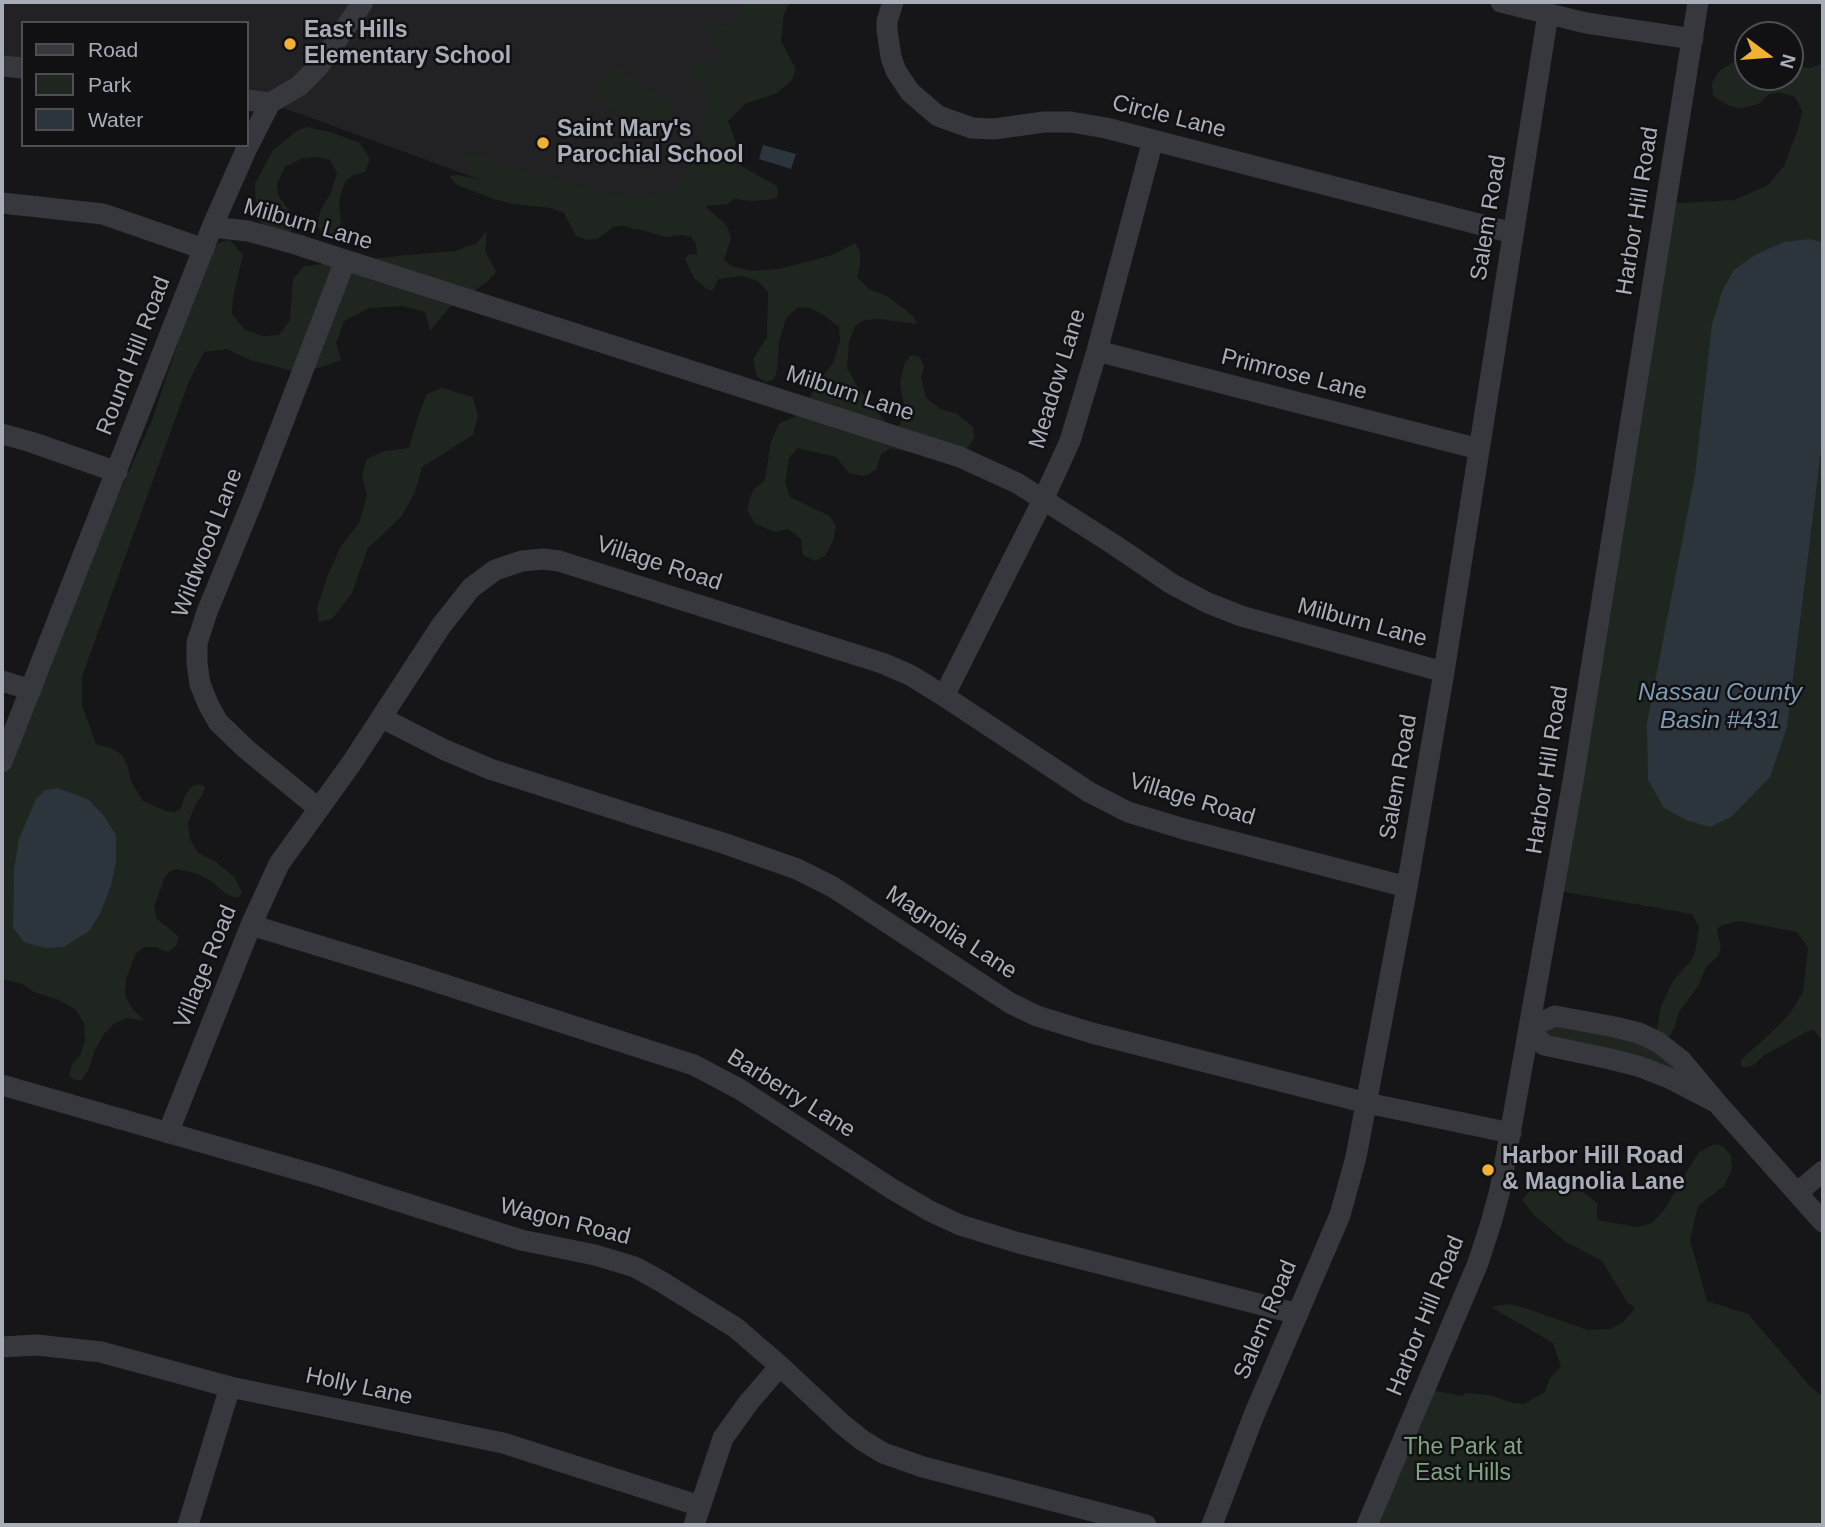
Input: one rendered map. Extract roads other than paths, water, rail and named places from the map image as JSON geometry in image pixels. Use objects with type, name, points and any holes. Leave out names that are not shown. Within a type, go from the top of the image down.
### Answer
[{"type":"street","points":[[248,100],[270,103],[299,86],[319,66],[363,2]]},
{"type":"street","name":"Circle Lane","points":[[892,2],[887,21],[891,57],[910,92],[938,116],[972,128],[994,129],[1044,122],[1071,122],[1107,128],[1513,233]]},
{"type":"street","points":[[1501,2],[1606,26],[1692,39]]},
{"type":"street","name":"Harbor Hill Road","points":[[1367,1525],[1480,1256],[1500,1190],[1575,767],[1698,2]]},
{"type":"street","name":"Salem Road","points":[[1212,1525],[1254,1415],[1345,1201],[1356,1157],[1444,672],[1548,14]]},
{"type":"street","points":[[2,66],[21,68]]},
{"type":"street","name":"Round Hill Road","points":[[248,146],[270,103]]},
{"type":"street","name":"Meadow Lane","points":[[944,696],[1070,441],[1097,351],[1153,140]]},
{"type":"street","name":"Round Hill Road","points":[[2,762],[212,227],[248,147]]},
{"type":"street","points":[[2,203],[103,214],[204,249]]},
{"type":"street","name":"Milburn Lane","points":[[212,227],[248,231],[295,244],[960,457],[1017,483],[1172,584],[1208,603],[1241,616],[1444,672]]},
{"type":"street","name":"Wildwood Lane","points":[[318,808],[246,750],[218,722],[200,684],[197,643],[345,261]]},
{"type":"street","name":"Primrose Lane","points":[[1097,351],[1479,449]]},
{"type":"street","points":[[2,434],[117,472]]},
{"type":"street","name":"Village Road","points":[[169,1133],[251,925],[279,864],[351,764],[441,626],[471,588],[495,570],[522,561],[559,561],[592,570],[883,663],[944,696],[1089,792],[1128,812],[1407,887]]},
{"type":"street","points":[[2,681],[31,690]]},
{"type":"street","name":"Magnolia Lane","points":[[382,718],[490,769],[797,869],[832,887],[1010,1003],[1037,1016],[1092,1033],[1367,1103],[1510,1133]]},
{"type":"street","name":"Barberry Lane","points":[[251,925],[694,1066],[741,1090],[930,1212],[960,1225],[1298,1314]]},
{"type":"street","points":[[1717,1103],[1639,1066],[1544,1045],[1529,1028],[1555,1016],[1639,1033],[1658,1042],[1681,1060],[1823,1222]]},
{"type":"street","name":"Wagon Road","points":[[2,1085],[323,1177],[521,1240],[595,1255],[635,1267],[724,1320],[752,1341],[842,1424],[883,1453],[923,1467],[1146,1525]]},
{"type":"street","points":[[1797,1193],[1823,1171]]},
{"type":"street","name":"Holly Lane","points":[[2,1347],[37,1345],[101,1352],[230,1387],[503,1443],[697,1516]]},
{"type":"street","points":[[697,1516],[719,1448],[728,1430],[779,1366]]},
{"type":"street","points":[[188,1525],[230,1387]]},
{"type":"water","points":[[763,145],[796,154],[791,169],[759,159]]},
{"type":"water","name":"Nassau County Basin #431","points":[[1810,239],[1823,243],[1823,434],[1787,727],[1770,777],[1731,817],[1710,827],[1686,820],[1664,808],[1648,780],[1647,723],[1695,475],[1712,324],[1723,289],[1734,270],[1755,255],[1784,242]]},
{"type":"water","points":[[58,788],[89,800],[104,816],[116,835],[116,861],[111,886],[100,914],[89,931],[64,947],[45,948],[24,942],[13,928],[14,869],[19,839],[36,799],[45,790]]},
{"type":"place","name":"East Hills Elementary School","points":[[290,44]]},
{"type":"place","name":"Saint Mary's Parochial School","points":[[543,143]]},
{"type":"place","name":"Harbor Hill Road & Magnolia Lane","points":[[1488,1170]]},
{"type":"park label","name":"The Park at East Hills","points":[[1463,1461]]}]
